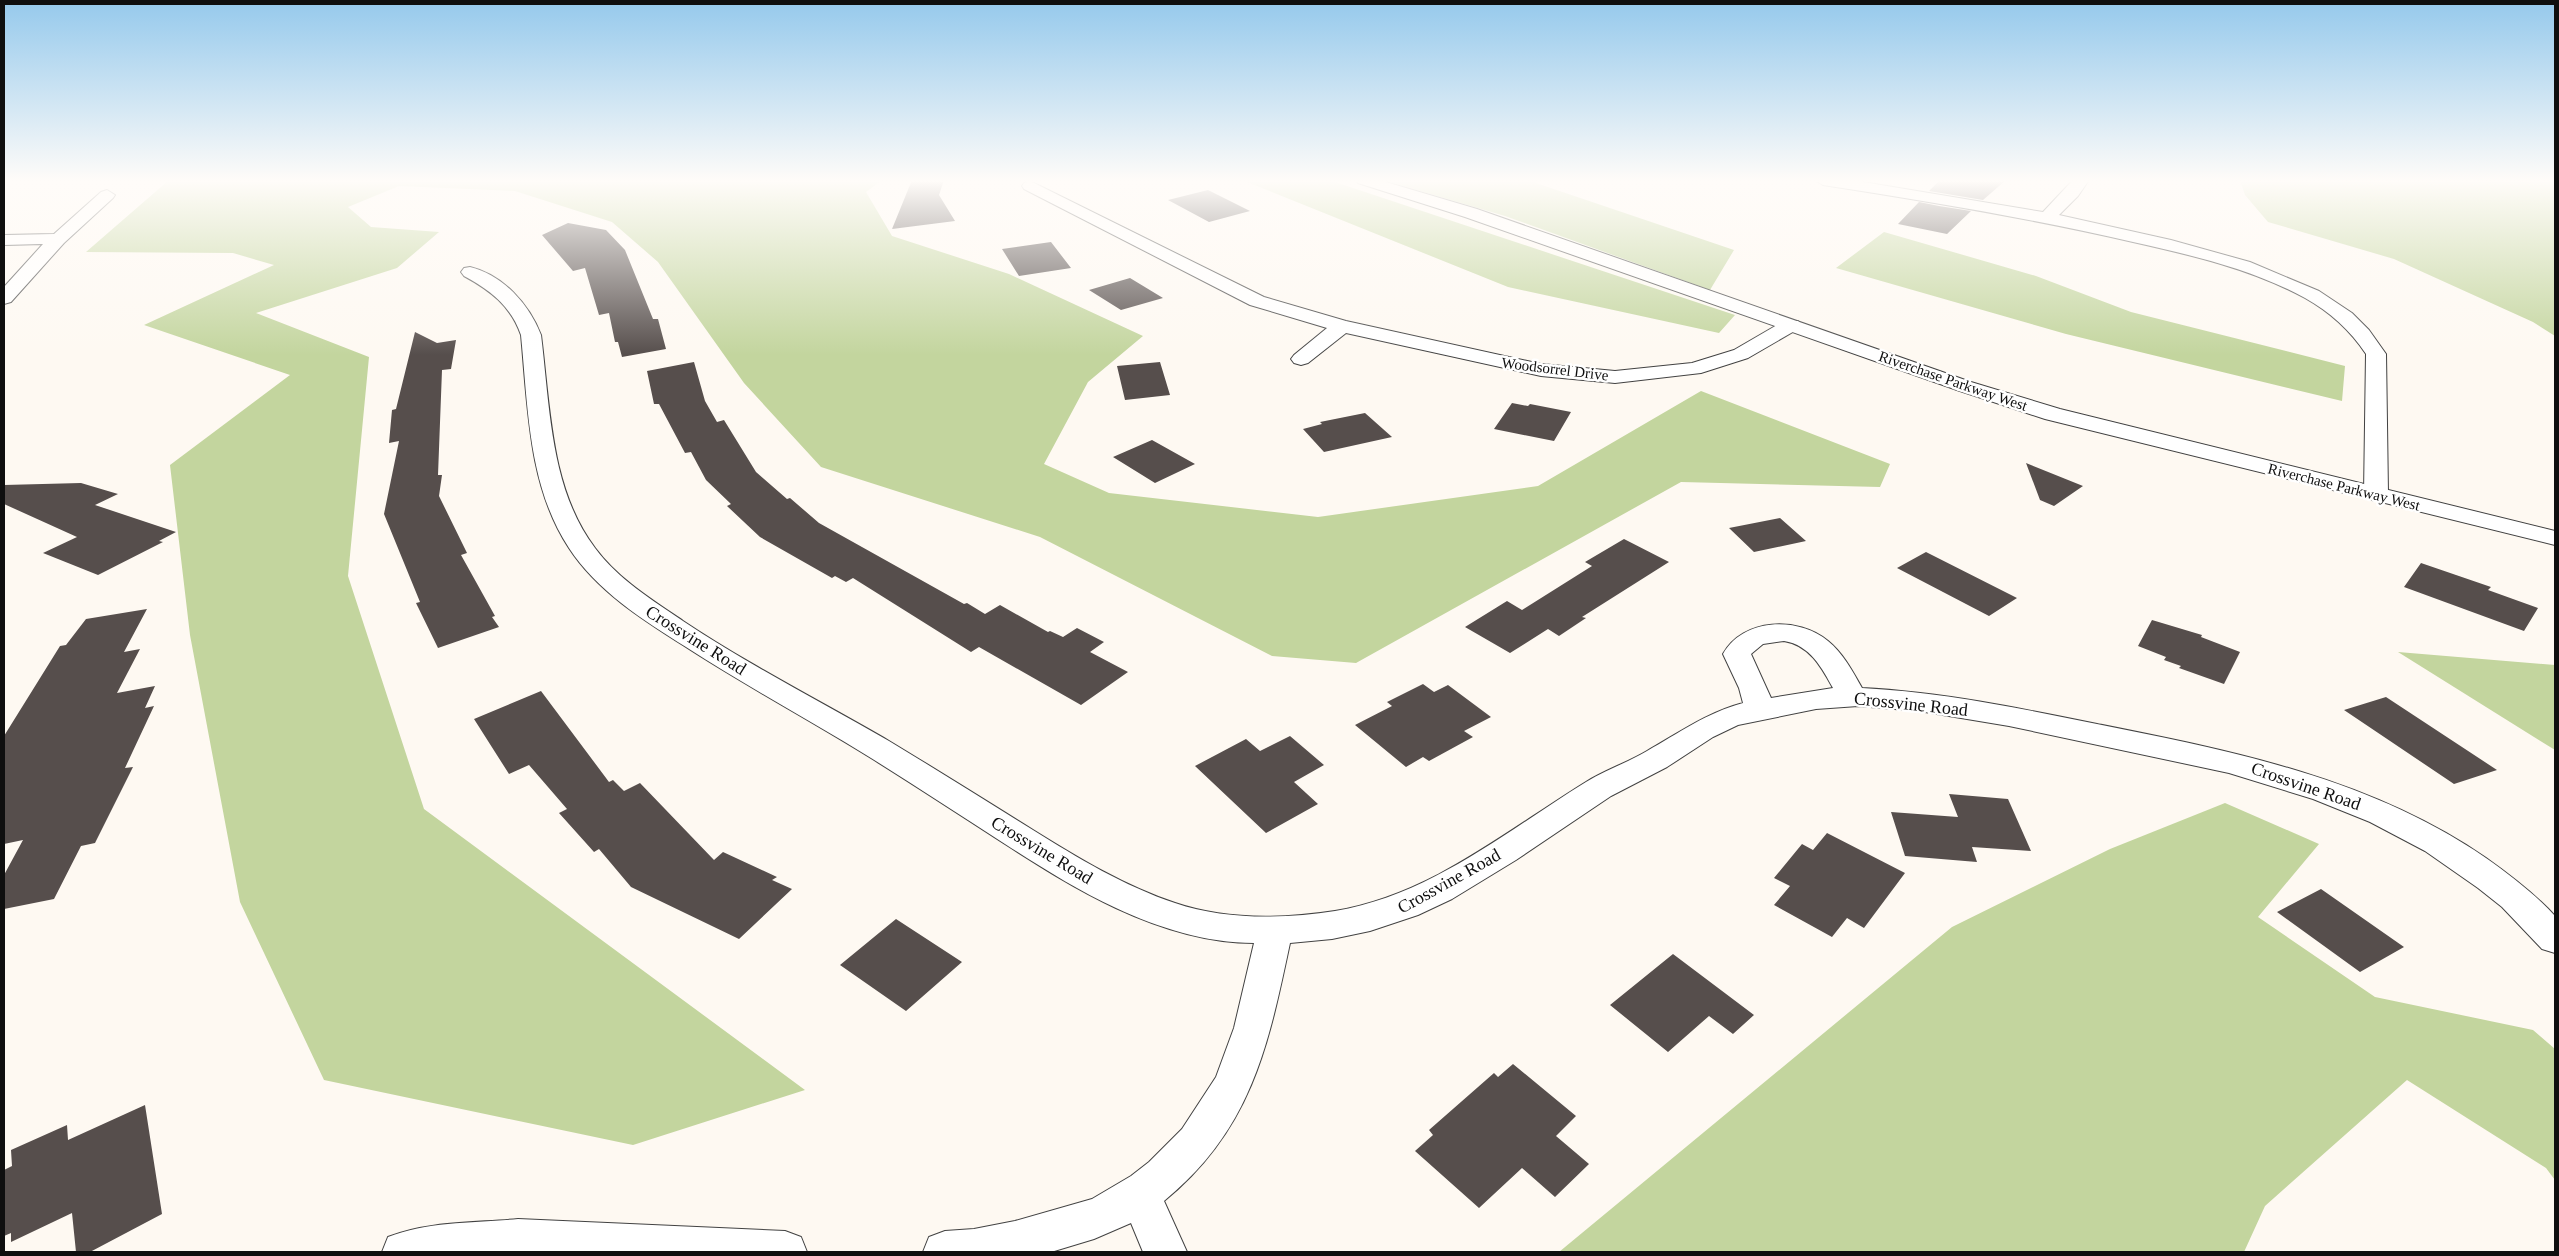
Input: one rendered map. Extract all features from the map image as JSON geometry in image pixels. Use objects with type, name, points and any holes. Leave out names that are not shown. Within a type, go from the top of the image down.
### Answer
[{"type":"street","points":[[4,240],[58,239]]},
{"type":"street","points":[[4,298],[58,239]]},
{"type":"street","name":"Woodsorrel Drive","points":[[1134,239],[1257,301],[1342,326],[1524,367],[1587,376],[1615,377],[1694,369],[1726,360],[1749,350],[1791,325]]},
{"type":"street","name":"Riverchase Parkway West","points":[[1544,239],[2052,414],[2555,538]]},
{"type":"street","points":[[2140,239],[2249,267],[2322,302],[2346,318],[2366,337],[2376,354],[2376,494]]},
{"type":"street","name":"Crossvine Road","points":[[470,272],[499,289],[520,309],[527,320],[531,336],[548,466],[556,499],[584,553],[622,593],[708,649],[878,750],[1072,870],[1125,899],[1172,916],[1213,926],[1275,931],[1372,918],[1412,905],[1466,876],[1606,784],[1663,756],[1688,737],[1731,716],[1757,710],[1852,696],[1935,705],[2012,717],[2232,761],[2290,778],[2362,805],[2453,854],[2490,880],[2527,910],[2555,939]]},
{"type":"street","points":[[1301,359],[1342,326]]},
{"type":"street","points":[[1757,710],[1759,696],[1741,666],[1737,654],[1741,645],[1755,635],[1781,632],[1810,640],[1829,656],[1852,696]]},
{"type":"street","points":[[945,1252],[1016,1248],[1106,1214],[1140,1194],[1174,1166],[1209,1128],[1233,1084],[1248,1045],[1275,931]]},
{"type":"street","points":[[1140,1194],[1165,1252]]},
{"type":"street","points":[[404,1252],[443,1246],[518,1240],[785,1252]]},
{"type":"green space","points":[[101,239],[431,239],[397,268],[256,313],[369,357],[348,576],[424,809],[805,1090],[633,1145],[324,1080],[240,902],[190,635],[170,465],[290,375],[144,325],[274,265],[233,253],[86,252]]},
{"type":"green space","points":[[631,239],[900,239],[1009,274],[1143,336],[1088,382],[1044,464],[1109,493],[1318,517],[1538,486],[1701,391],[1890,464],[1880,487],[1681,482],[1356,663],[1272,656],[1040,537],[821,467],[744,383],[658,262]]},
{"type":"green space","points":[[1388,239],[1505,239],[1735,315],[1719,333],[1508,287]]},
{"type":"green space","points":[[1568,239],[1700,239],[1734,250],[1710,290]]},
{"type":"green space","points":[[1875,239],[1907,239],[2036,276],[2131,312],[2345,366],[2342,401],[2066,334],[1836,268]]},
{"type":"green space","points":[[2325,239],[2555,239],[2555,336],[2533,322],[2394,259]]},
{"type":"green space","points":[[2398,652],[2555,665],[2555,750]]},
{"type":"green space","points":[[2225,803],[2319,844],[2258,917],[2375,997],[2533,1030],[2555,1049],[2555,1180],[2546,1168],[2407,1080],[2265,1206],[2244,1252],[1559,1252],[1952,927],[2110,849]]},
{"type":"building","points":[[545,239],[614,239],[625,250],[653,319],[658,319],[666,349],[622,357],[618,342],[615,342],[609,313],[599,315],[585,268],[573,271]]},
{"type":"building","points":[[1051,242],[1071,268],[1019,276],[1002,249]]},
{"type":"building","points":[[1130,278],[1163,298],[1121,310],[1089,290]]},
{"type":"building","points":[[415,332],[437,343],[456,340],[451,369],[442,370],[438,475],[442,475],[439,496],[467,553],[461,555],[495,616],[492,617],[499,627],[438,648],[416,603],[420,602],[384,514],[399,441],[389,443],[392,410],[396,409]]},
{"type":"building","points":[[694,362],[705,401],[717,422],[724,420],[756,472],[819,523],[985,614],[1000,605],[1048,632],[1050,631],[1063,637],[1077,628],[1104,642],[1090,652],[1128,672],[1081,705],[979,647],[971,652],[853,578],[846,582],[835,576],[832,578],[760,537],[727,506],[731,504],[706,480],[691,452],[685,453],[659,404],[654,404],[647,371]]},
{"type":"building","points":[[1160,362],[1170,395],[1125,400],[1117,366]]},
{"type":"building","points":[[1512,403],[1528,406],[1530,404],[1571,412],[1554,441],[1494,429]]},
{"type":"building","points":[[1365,413],[1392,437],[1324,452],[1303,429],[1322,424],[1320,422]]},
{"type":"building","points":[[1152,440],[1195,464],[1155,483],[1113,457]]},
{"type":"building","points":[[2026,463],[2083,486],[2054,506],[2040,500]]},
{"type":"building","points":[[81,483],[118,494],[95,505],[176,532],[159,541],[163,542],[98,575],[43,553],[77,537],[4,504],[4,485]]},
{"type":"building","points":[[1780,518],[1806,541],[1754,552],[1729,528]]},
{"type":"building","points":[[1624,539],[1669,562],[1582,617],[1586,618],[1559,636],[1548,629],[1510,653],[1465,627],[1507,601],[1522,610],[1592,566],[1585,562]]},
{"type":"building","points":[[1926,552],[2017,598],[1989,616],[1897,568]]},
{"type":"building","points":[[2421,563],[2491,587],[2488,590],[2538,608],[2524,631],[2404,587]]},
{"type":"building","points":[[147,609],[124,652],[140,649],[117,693],[155,686],[145,708],[154,706],[125,768],[133,767],[95,843],[81,846],[54,899],[4,909],[4,875],[23,840],[4,844],[4,736],[60,646],[66,645],[86,619]]},
{"type":"building","points":[[2152,620],[2202,635],[2201,637],[2240,652],[2224,684],[2179,668],[2181,666],[2164,660],[2166,657],[2138,646]]},
{"type":"building","points":[[1423,684],[1434,692],[1448,685],[1491,717],[1464,731],[1473,737],[1429,761],[1423,757],[1406,767],[1355,725],[1392,706],[1387,702]]},
{"type":"building","points":[[541,691],[609,782],[613,780],[624,791],[640,783],[714,860],[723,852],[777,877],[772,880],[792,889],[739,939],[631,887],[599,849],[594,852],[559,813],[567,809],[529,765],[509,774],[474,719]]},
{"type":"building","points":[[2386,697],[2497,770],[2454,784],[2344,710]]},
{"type":"building","points":[[1290,736],[1324,765],[1294,782],[1318,804],[1266,833],[1195,766],[1246,739],[1260,751]]},
{"type":"building","points":[[1949,794],[2008,799],[2031,851],[1972,847],[1977,862],[1905,856],[1891,812],[1958,817]]},
{"type":"building","points":[[1827,833],[1905,873],[1864,928],[1847,918],[1832,937],[1774,905],[1790,886],[1774,878],[1802,844],[1813,850]]},
{"type":"building","points":[[2321,889],[2404,947],[2360,972],[2277,912]]},
{"type":"building","points":[[896,919],[962,962],[906,1011],[840,965]]},
{"type":"building","points":[[1673,954],[1754,1015],[1733,1034],[1709,1016],[1668,1052],[1610,1005]]},
{"type":"building","points":[[1513,1064],[1576,1116],[1556,1136],[1589,1164],[1555,1197],[1522,1168],[1479,1208],[1415,1151],[1433,1135],[1429,1130],[1494,1073],[1498,1077]]},
{"type":"building","points":[[145,1105],[162,1214],[90,1252],[76,1252],[72,1213],[11,1242],[11,1233],[4,1236],[4,1170],[12,1166],[11,1150],[67,1125],[68,1140]]}]
